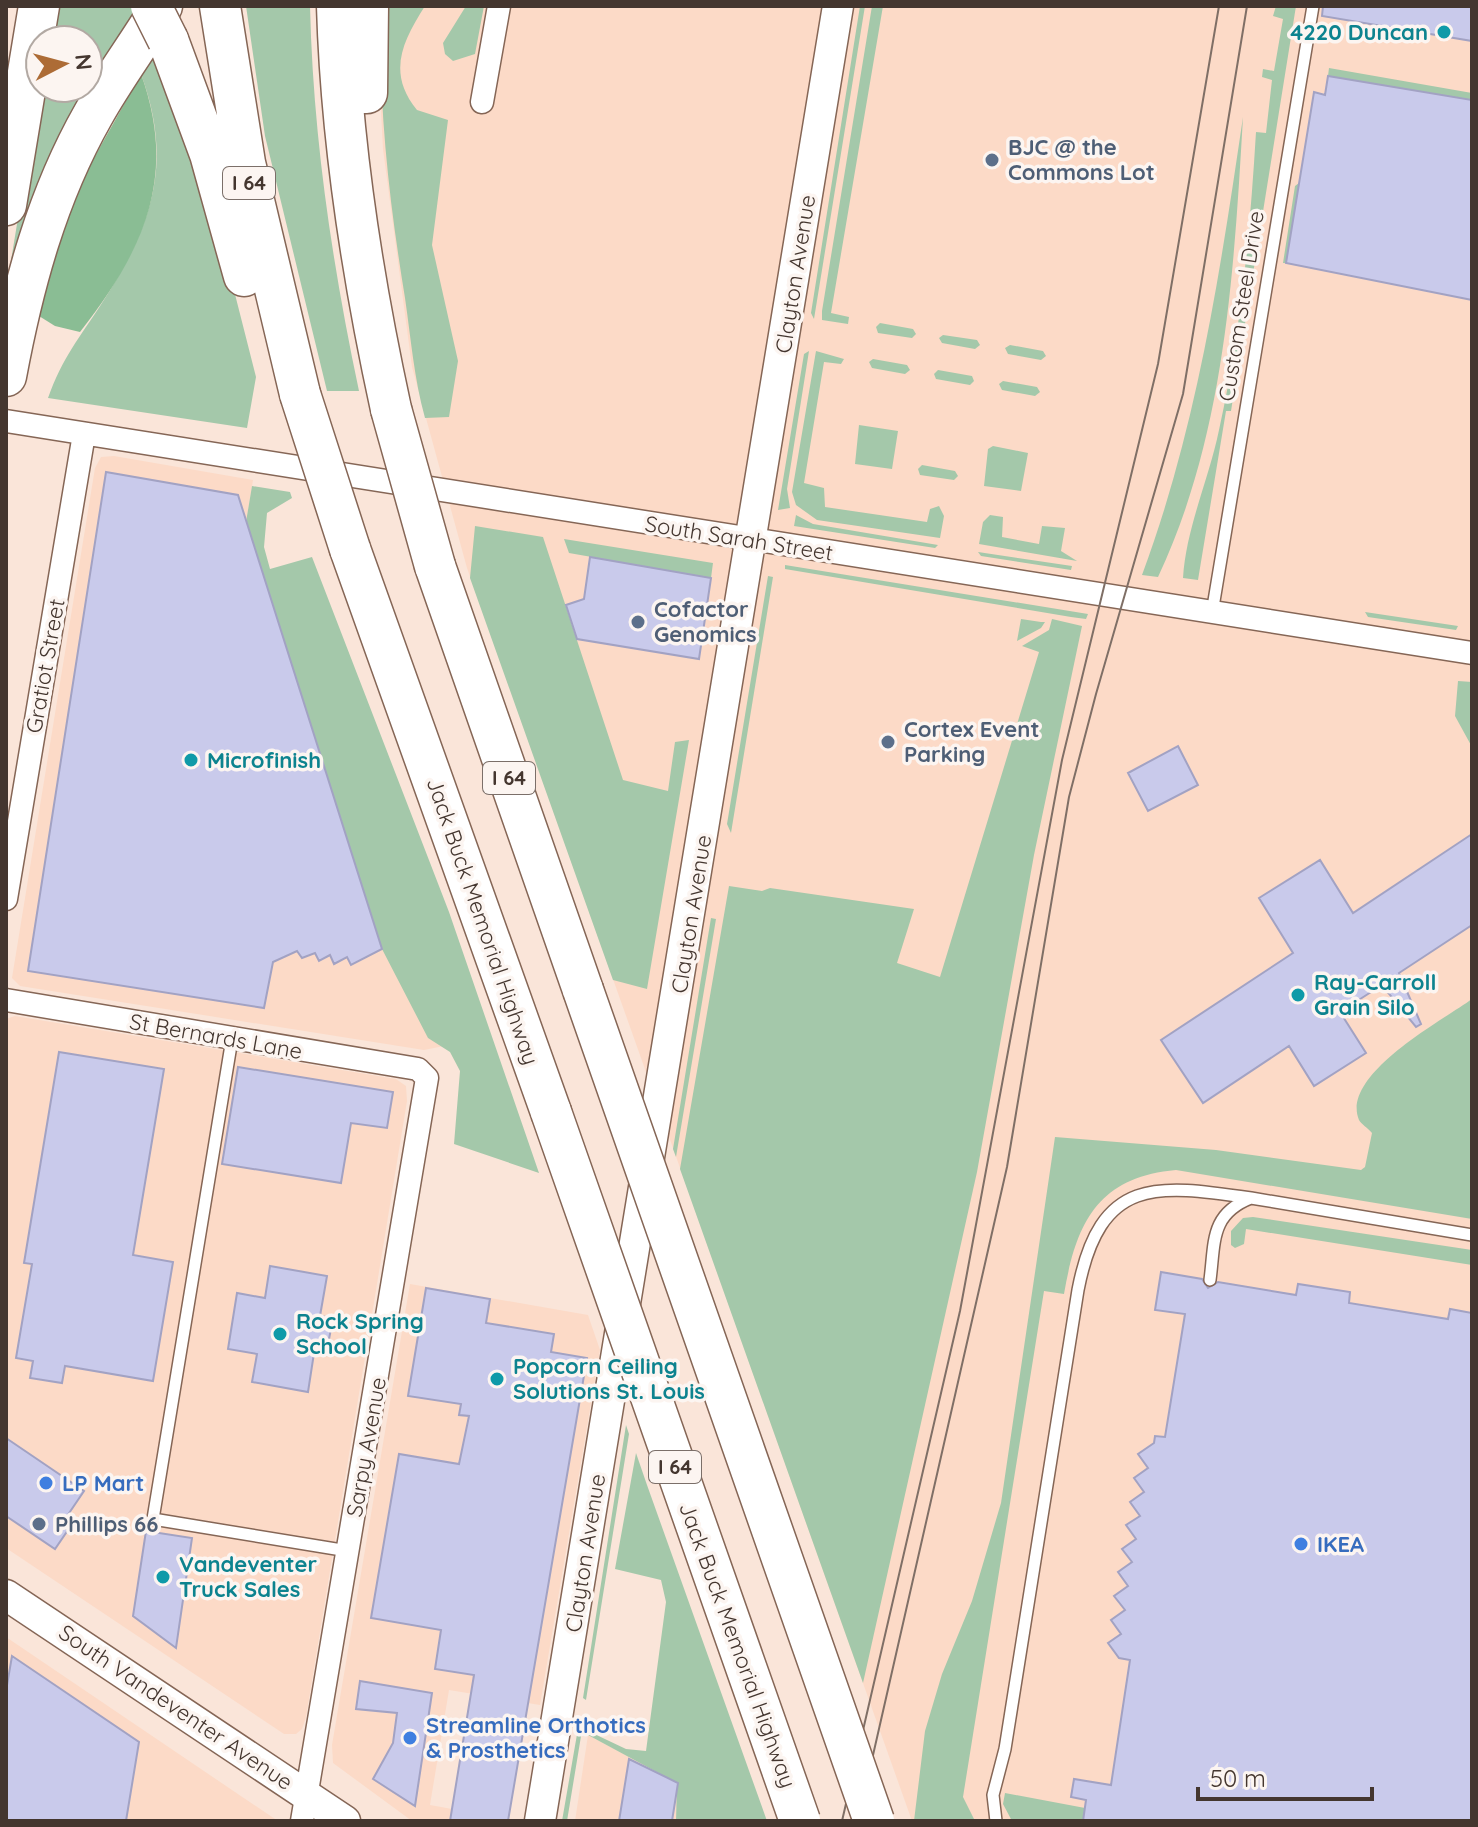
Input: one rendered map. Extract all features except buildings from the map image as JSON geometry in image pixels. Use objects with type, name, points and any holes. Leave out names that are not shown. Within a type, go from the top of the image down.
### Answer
[{"type":"highway","points":[[6,205],[39,6]]},
{"type":"highway","name":"Jack Buck Memorial Highway","points":[[220,6],[245,163],[295,376],[350,549],[800,1821]]},
{"type":"highway","name":"I 64","points":[[337,6],[342,107],[364,273],[391,409],[435,566],[874,1821]]},
{"type":"highway","points":[[364,273],[368,6]]},
{"type":"highway","points":[[160,17],[210,154],[249,287],[295,376]]},
{"type":"highway","points":[[6,376],[16,319],[52,202],[92,117],[160,17]]},
{"type":"street","points":[[482,102],[499,6]]},
{"type":"street","name":"Clayton Avenue","points":[[540,1821],[753,540],[838,6]]},
{"type":"street","name":"South Sarah Street","points":[[16,423],[1472,653]]},
{"type":"street","name":"Gratiot Street","points":[[6,899],[84,434]]},
{"type":"street","name":"St Bernards Lane","points":[[6,1000],[418,1069],[425,1073]]},
{"type":"street","name":"Sarpy Avenue","points":[[304,1808],[428,1082],[425,1073]]},
{"type":"street","name":"South Vandeventer Avenue","points":[[6,1595],[304,1808],[345,1821]]},
{"type":"lane","name":"Custom Steel Drive","points":[[1212,613],[1313,6]]},
{"type":"lane","points":[[232,1039],[153,1519],[348,1551]]},
{"type":"lane","points":[[996,1821],[993,1795],[1005,1749],[1076,1305],[1090,1244],[1098,1229],[1120,1206],[1149,1191],[1184,1189],[1472,1235]]},
{"type":"lane","points":[[1210,1280],[1220,1220],[1226,1211],[1251,1198]]},
{"type":"shaded area","points":[[381,6],[1472,6],[1472,1821],[912,1821],[467,568],[412,367],[383,149],[379,76]]},
{"type":"shaded area","name":"Microfinish","points":[[114,456],[253,480],[246,523],[428,1038],[444,1046],[424,1050],[20,986],[12,978],[95,468],[101,457]]},
{"type":"shaded area","points":[[15,1016],[396,1079],[406,1086],[407,1101],[306,1717],[302,1729],[296,1734],[284,1734],[6,1548],[6,1019]]},
{"type":"shaded area","points":[[410,1284],[588,1315],[600,1350],[540,1705],[449,1690],[430,1805],[519,1821],[412,1821],[333,1763],[332,1745]]},
{"type":"shaded area","points":[[6,1637],[232,1790],[278,1821],[6,1821]]},
{"type":"shaded area","points":[[588,1735],[678,1783],[676,1821],[575,1821]]},
{"type":"green space","points":[[55,6],[135,6],[141,16],[104,90],[104,24],[52,24]]},
{"type":"green space","points":[[246,6],[310,6],[315,103],[326,199],[340,295],[359,391],[327,391],[265,136]]},
{"type":"green space","points":[[381,6],[425,6],[404,45],[400,70],[402,83],[417,110],[448,120],[432,245],[458,361],[449,417],[425,418],[415,373],[386,152],[381,80]]},
{"type":"green space","points":[[466,6],[484,6],[475,54],[453,61],[445,54],[443,43]]},
{"type":"green space","points":[[860,6],[865,6],[814,319],[811,313]]},
{"type":"green space","points":[[872,6],[883,6],[831,313],[849,317],[848,324],[822,320],[822,311]]},
{"type":"green space","points":[[1276,6],[1296,6],[1231,411],[1226,411],[1198,580],[1183,578],[1188,541],[1215,448],[1227,393],[1239,319],[1256,132],[1266,133],[1272,80],[1262,77],[1263,69],[1274,71],[1283,19],[1273,16]]},
{"type":"green space","points":[[158,52],[206,180],[256,377],[247,428],[48,398],[65,359],[119,274],[145,220],[153,193],[156,137],[141,74]]},
{"type":"green space","points":[[1329,68],[1472,93],[1472,100],[1328,76]]},
{"type":"green space","points":[[141,74],[152,111],[156,146],[155,179],[148,211],[122,272],[80,332],[55,326],[31,311],[76,190]]},
{"type":"green space","points":[[37,104],[97,104],[7,285]]},
{"type":"green space","points":[[1243,117],[1230,293],[1212,410],[1181,523],[1158,577],[1142,575],[1178,463],[1192,406],[1215,291]]},
{"type":"green space","points":[[1299,183],[1286,263],[1283,263],[1295,186]]},
{"type":"green space","points":[[880,323],[913,329],[916,334],[912,338],[878,333],[876,327]]},
{"type":"green space","points":[[943,335],[977,340],[980,345],[975,349],[942,343],[939,338]]},
{"type":"green space","points":[[1010,345],[1043,351],[1046,356],[1041,360],[1008,354],[1005,348]]},
{"type":"green space","points":[[809,351],[787,489],[790,508],[778,510],[804,354]]},
{"type":"green space","points":[[816,351],[844,359],[841,364],[824,362],[804,483],[824,488],[825,507],[927,522],[930,509],[939,506],[944,516],[940,538],[817,520],[796,505],[792,492]]},
{"type":"green space","points":[[873,359],[907,365],[910,370],[905,374],[872,368],[869,362]]},
{"type":"green space","points":[[938,370],[972,376],[974,381],[970,385],[936,379],[934,374]]},
{"type":"green space","points":[[1003,381],[1037,387],[1040,392],[1035,396],[1002,390],[999,384]]},
{"type":"green space","points":[[859,425],[898,431],[892,469],[855,464]]},
{"type":"green space","points":[[993,446],[1028,453],[1021,491],[984,486],[988,449]]},
{"type":"green space","points":[[922,465],[955,471],[958,476],[954,480],[920,475],[918,469]]},
{"type":"green space","points":[[252,486],[290,492],[292,498],[267,513],[264,547],[270,569],[312,557],[449,912],[539,1173],[454,1144],[460,1071],[450,1052],[428,1038],[382,949],[246,522]]},
{"type":"green space","points":[[796,515],[813,524],[938,545],[935,548],[794,526]]},
{"type":"green space","points":[[990,515],[1003,517],[1002,537],[1039,544],[1042,526],[1065,528],[1061,551],[1077,561],[979,544],[983,522]]},
{"type":"green space","points":[[475,526],[543,537],[623,780],[668,791],[675,742],[689,740],[647,989],[613,980],[470,578]]},
{"type":"green space","points":[[564,539],[713,563],[711,578],[569,553]]},
{"type":"green space","points":[[978,552],[1072,566],[1071,570],[981,556]]},
{"type":"green space","points":[[785,565],[1088,614],[1086,619],[1071,617],[785,569]]},
{"type":"green space","points":[[768,576],[773,577],[731,833],[727,824]]},
{"type":"green space","points":[[1365,612],[1458,626],[1456,630],[1368,617]]},
{"type":"green space","points":[[1021,619],[1045,622],[1041,628],[1017,641]]},
{"type":"green space","points":[[1052,619],[1082,626],[1034,855],[977,1172],[863,1683],[680,1169],[729,886],[762,891],[770,888],[914,909],[897,963],[940,977],[1039,652],[1022,646],[1049,630]]},
{"type":"green space","points":[[1458,681],[1472,682],[1472,747],[1455,716]]},
{"type":"green space","points":[[711,918],[716,919],[676,1157],[673,1149]]},
{"type":"green space","points":[[1472,999],[1472,1219],[1176,1170],[1149,1174],[1127,1182],[1095,1208],[1075,1246],[1064,1294],[1044,1291],[963,1797],[975,1821],[914,1821],[925,1731],[942,1674],[972,1601],[1001,1503],[1055,1137],[1216,1150],[1361,1170],[1365,1167],[1372,1133],[1359,1120],[1357,1103],[1365,1085],[1398,1050]]},
{"type":"green space","points":[[1243,1218],[1472,1250],[1472,1265],[1246,1229],[1244,1244],[1235,1248],[1231,1245],[1231,1231]]},
{"type":"green space","points":[[626,1425],[629,1434],[586,1700],[583,1698]]},
{"type":"green space","points":[[636,1453],[767,1821],[676,1821],[677,1783],[588,1735],[588,1731],[626,1749],[646,1751],[666,1602],[661,1580],[615,1569]]},
{"type":"green space","points":[[580,1717],[584,1718],[567,1821],[562,1821]]},
{"type":"green space","points":[[1005,1793],[1085,1808],[1083,1821],[1012,1821],[1003,1804]]},
{"type":"tram line","points":[[842,1821],[960,1311],[1062,760],[1158,364],[1219,6]]},
{"type":"tram line","points":[[858,1821],[1007,1167],[1069,797],[1183,394],[1247,6]]},
{"type":"place","name":"4220 Duncan","points":[[1444,32]]},
{"type":"place","name":"BJC @ the Commons Lot","points":[[992,160]]},
{"type":"place","name":"Cofactor Genomics","points":[[638,622]]},
{"type":"place","name":"Cortex Event Parking","points":[[888,742]]},
{"type":"place","name":"Microfinish","points":[[191,760]]},
{"type":"place","name":"Ray-Carroll Grain Silo","points":[[1298,995]]},
{"type":"place","name":"Rock Spring School","points":[[280,1334]]},
{"type":"place","name":"Popcorn Ceiling Solutions St. Louis","points":[[497,1379]]},
{"type":"place","name":"LP Mart","points":[[46,1483]]},
{"type":"place","name":"Phillips 66","points":[[39,1524]]},
{"type":"place","name":"IKEA","points":[[1301,1544]]},
{"type":"place","name":"Vandeventer Truck Sales","points":[[163,1577]]},
{"type":"place","name":"Streamline Orthotics & Prosthetics","points":[[410,1738]]}]
